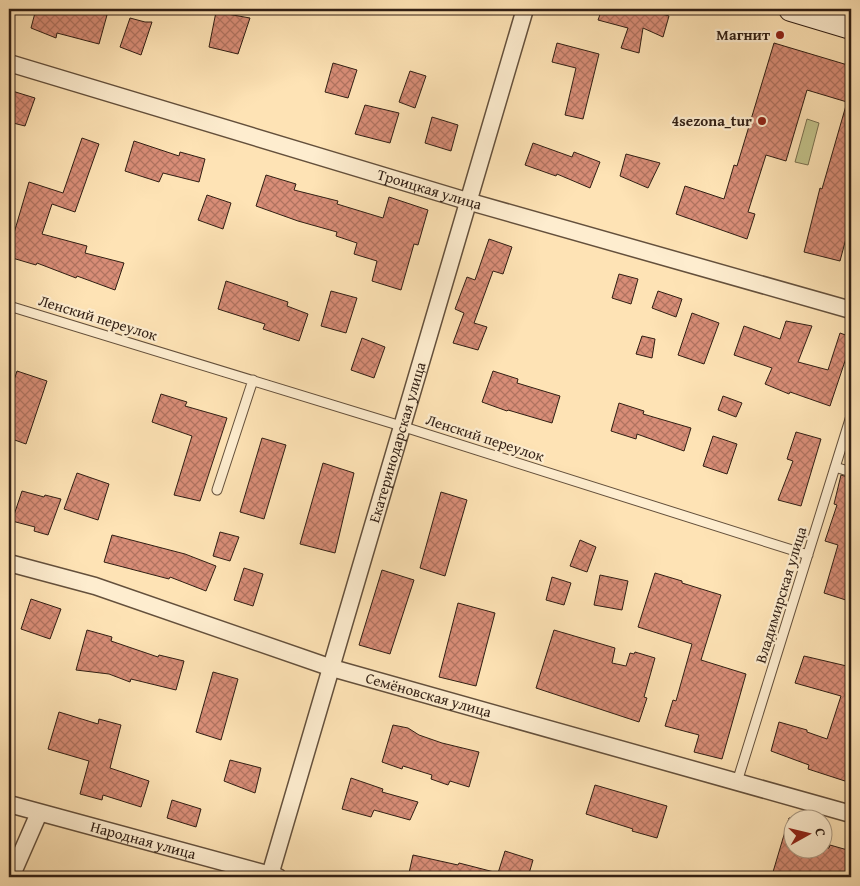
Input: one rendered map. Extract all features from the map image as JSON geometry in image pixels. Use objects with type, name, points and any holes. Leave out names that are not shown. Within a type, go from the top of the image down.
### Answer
[{"type":"street","name":"Екатеринодарская улица","points":[[274,876],[467,201],[525,9]]},
{"type":"street","points":[[791,9],[851,27]]},
{"type":"street","name":"Троицкая улица","points":[[9,62],[467,201],[851,310]]},
{"type":"street","name":"Семёновская улица","points":[[9,564],[95,586],[332,668],[851,814]]},
{"type":"street","name":"Народная улица","points":[[9,804],[274,876]]},
{"type":"street","points":[[11,877],[39,813]]},
{"type":"lane","name":"Ленский переулок","points":[[9,306],[402,426],[808,555]]},
{"type":"lane","points":[[217,490],[253,380]]},
{"type":"lane","name":"Владимирская улица","points":[[737,782],[851,416]]},
{"type":"lane","points":[[836,467],[851,472]]},
{"type":"green space","points":[[807,119],[819,123],[808,165],[795,162]]},
{"type":"building","points":[[36,9],[87,9],[107,15],[99,44],[57,33],[56,38],[31,28]]},
{"type":"building","points":[[602,9],[645,9],[669,16],[663,37],[643,28],[639,53],[621,48],[628,28],[598,20]]},
{"type":"building","points":[[216,12],[250,18],[238,54],[209,47]]},
{"type":"building","points":[[130,18],[152,22],[141,55],[120,47]]},
{"type":"building","points":[[557,43],[599,54],[583,119],[565,115],[576,68],[552,62]]},
{"type":"building","points":[[774,43],[851,66],[851,220],[840,261],[804,252],[820,188],[822,189],[847,102],[807,90],[786,161],[766,155],[748,212],[755,214],[747,239],[676,214],[685,186],[724,199],[734,165],[737,166]]},
{"type":"building","points":[[333,63],[357,70],[348,98],[325,92]]},
{"type":"building","points":[[410,71],[426,76],[415,108],[399,102]]},
{"type":"building","points":[[9,90],[35,98],[25,126],[9,122]]},
{"type":"building","points":[[365,105],[399,113],[390,143],[355,134]]},
{"type":"building","points":[[432,117],[458,125],[451,151],[425,143]]},
{"type":"building","points":[[82,138],[99,144],[75,212],[52,204],[42,234],[87,246],[85,253],[124,263],[115,290],[37,263],[36,265],[9,257],[9,250],[29,182],[63,193]]},
{"type":"building","points":[[134,141],[179,156],[180,152],[205,159],[199,182],[163,173],[159,182],[125,171]]},
{"type":"building","points":[[533,143],[572,157],[574,152],[600,162],[590,188],[557,174],[556,176],[525,165]]},
{"type":"building","points":[[626,154],[660,163],[648,188],[620,176]]},
{"type":"building","points":[[266,175],[296,184],[294,190],[338,201],[337,204],[383,218],[389,197],[428,210],[418,245],[414,244],[401,290],[372,281],[377,261],[354,254],[357,243],[336,236],[337,232],[256,206]]},
{"type":"building","points":[[207,195],[231,203],[223,229],[198,220]]},
{"type":"building","points":[[489,239],[512,247],[503,274],[493,271],[474,323],[487,327],[478,350],[453,343],[464,313],[455,309],[467,277],[475,280]]},
{"type":"building","points":[[619,274],[638,279],[631,304],[612,298]]},
{"type":"building","points":[[226,281],[288,302],[287,306],[308,314],[299,341],[263,329],[265,324],[218,309]]},
{"type":"building","points":[[331,291],[357,298],[346,333],[321,326]]},
{"type":"building","points":[[658,291],[682,299],[676,317],[652,308]]},
{"type":"building","points":[[692,313],[719,323],[704,364],[678,355]]},
{"type":"building","points":[[786,321],[812,326],[798,362],[828,370],[840,333],[851,337],[851,360],[846,358],[830,406],[790,392],[789,394],[765,384],[772,368],[734,355],[744,326],[780,339]]},
{"type":"building","points":[[642,336],[655,339],[652,358],[636,354]]},
{"type":"building","points":[[362,338],[385,347],[374,378],[351,370]]},
{"type":"building","points":[[17,371],[47,381],[26,444],[9,438],[9,395]]},
{"type":"building","points":[[493,371],[518,379],[517,383],[560,396],[552,423],[482,402]]},
{"type":"building","points":[[161,394],[187,402],[185,406],[227,418],[200,501],[174,495],[192,436],[152,422]]},
{"type":"building","points":[[723,396],[742,403],[736,417],[718,410]]},
{"type":"building","points":[[619,403],[644,411],[643,414],[691,428],[684,451],[637,434],[636,439],[611,431]]},
{"type":"building","points":[[796,432],[821,439],[801,506],[778,500],[793,461],[787,459]]},
{"type":"building","points":[[713,436],[737,444],[727,474],[703,466]]},
{"type":"building","points":[[262,438],[286,445],[264,519],[240,512]]},
{"type":"building","points":[[323,463],[354,473],[335,553],[300,544]]},
{"type":"building","points":[[77,473],[109,484],[98,520],[64,509]]},
{"type":"building","points":[[841,475],[851,478],[851,593],[849,601],[824,593],[838,545],[825,541],[837,505],[834,504]]},
{"type":"building","points":[[22,491],[61,499],[48,535],[34,531],[35,527],[12,521]]},
{"type":"building","points":[[441,492],[467,500],[445,576],[420,568]]},
{"type":"building","points":[[220,532],[239,537],[230,561],[213,556]]},
{"type":"building","points":[[112,535],[185,554],[216,566],[206,591],[170,577],[169,579],[104,562]]},
{"type":"building","points":[[580,540],[596,547],[587,572],[570,566]]},
{"type":"building","points":[[244,568],[263,574],[253,606],[234,600]]},
{"type":"building","points":[[382,570],[414,580],[390,654],[359,645]]},
{"type":"building","points":[[655,573],[721,595],[701,660],[746,674],[722,759],[694,752],[699,735],[665,726],[673,700],[676,701],[692,644],[638,627]]},
{"type":"building","points":[[600,575],[628,581],[622,610],[594,605]]},
{"type":"building","points":[[552,577],[571,583],[564,605],[546,600]]},
{"type":"building","points":[[31,599],[61,609],[50,639],[21,629]]},
{"type":"building","points":[[458,603],[495,613],[476,686],[439,677]]},
{"type":"building","points":[[87,630],[112,637],[111,641],[158,657],[159,655],[184,661],[176,690],[131,679],[130,682],[109,674],[76,670]]},
{"type":"building","points":[[554,630],[615,648],[612,663],[626,666],[630,653],[634,654],[635,652],[655,658],[644,697],[647,698],[639,722],[536,688]]},
{"type":"building","points":[[804,656],[851,667],[851,768],[848,782],[808,769],[809,765],[771,751],[779,722],[807,730],[807,732],[827,739],[841,696],[795,683]]},
{"type":"building","points":[[213,672],[238,679],[221,740],[196,732]]},
{"type":"building","points":[[59,712],[98,724],[99,719],[121,725],[110,768],[149,781],[141,807],[103,795],[102,800],[80,794],[89,761],[48,749]]},
{"type":"building","points":[[393,725],[408,728],[419,735],[442,743],[479,752],[469,787],[450,781],[448,785],[431,779],[432,775],[403,766],[402,769],[382,762]]},
{"type":"building","points":[[230,760],[261,768],[255,793],[224,781]]},
{"type":"building","points":[[351,778],[383,789],[382,792],[418,802],[410,820],[374,810],[371,817],[342,809]]},
{"type":"building","points":[[595,785],[667,806],[657,838],[586,814]]},
{"type":"building","points":[[172,800],[201,809],[196,827],[167,818]]},
{"type":"building","points":[[782,842],[782,858],[832,858],[832,846],[851,851],[845,877],[789,877],[773,872]]},
{"type":"building","points":[[505,851],[533,860],[528,877],[506,877],[498,874],[498,877],[408,877],[413,855],[458,865],[459,863],[498,873]]},
{"type":"place","name":"Магнит","points":[[780,35]]},
{"type":"place","name":"4sezona_tur","points":[[762,121]]}]
